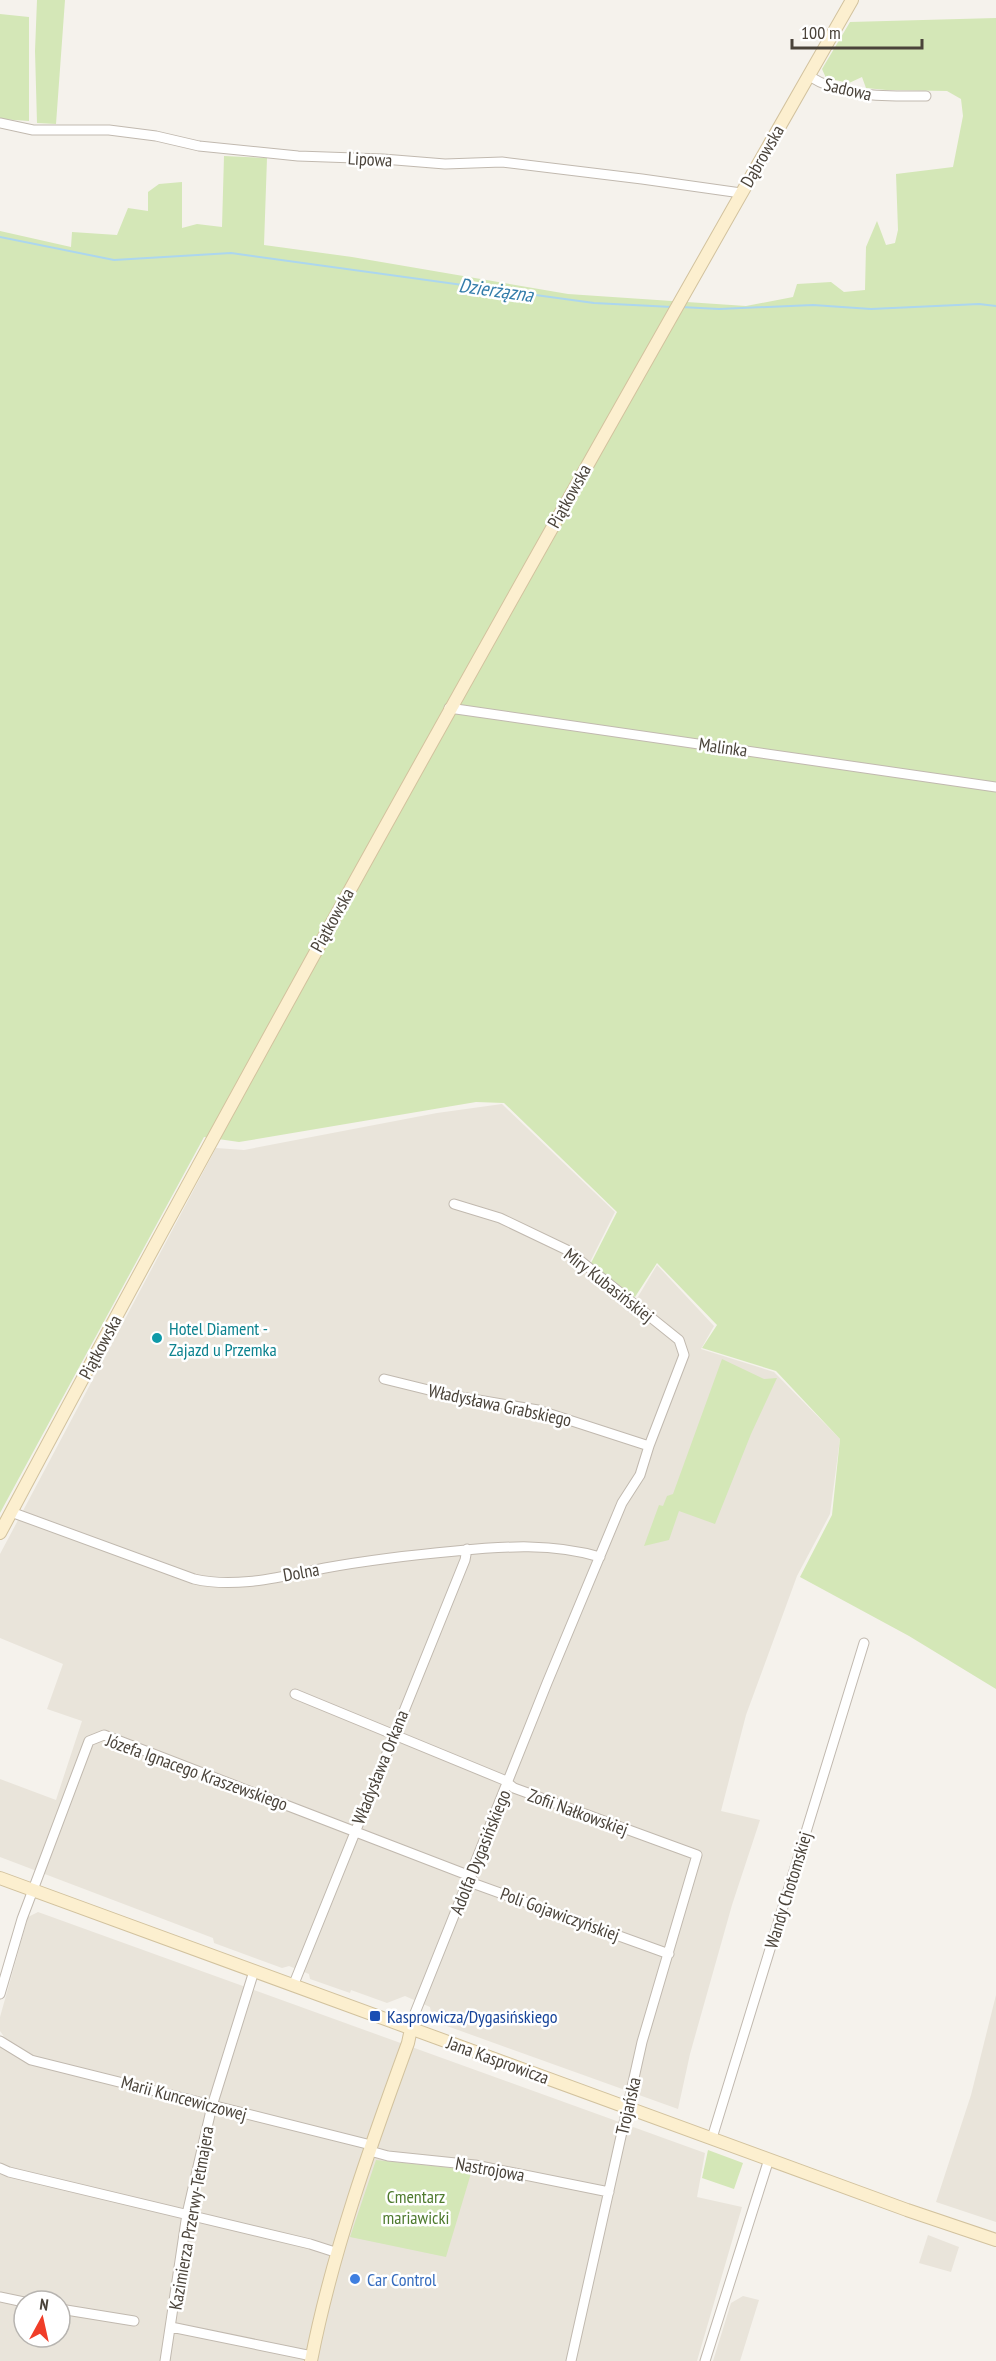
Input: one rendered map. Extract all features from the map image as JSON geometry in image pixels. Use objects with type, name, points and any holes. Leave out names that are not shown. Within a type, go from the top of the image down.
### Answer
[{"type":"main road","name":"Dąbrowska","points":[[673,312],[852,0]]},
{"type":"main road","name":"Piątkowska","points":[[0,1533],[6,1518],[200,1161],[449,708],[673,312]]},
{"type":"main road","name":"Jana Kasprowicza","points":[[0,1878],[996,2240]]},
{"type":"main road","name":"Adolfa Dygasińskiego","points":[[311,2358],[338,2253],[370,2148],[411,2029]]},
{"type":"street","name":"Sadowa","points":[[809,76],[822,85],[870,97],[926,96]]},
{"type":"street","name":"Lipowa","points":[[0,123],[33,130],[109,130],[156,136],[199,146],[298,156],[445,164],[501,162],[741,193]]},
{"type":"street","name":"Malinka","points":[[449,708],[996,786]]},
{"type":"street","name":"Miry Kubasińskiej","points":[[454,1204],[500,1218],[567,1250],[679,1340],[684,1355]]},
{"type":"street","name":"Adolfa Dygasińskiego","points":[[411,2029],[413,2018],[547,1683],[622,1503],[640,1476],[684,1355]]},
{"type":"street","name":"Władysława Grabskiego","points":[[384,1379],[449,1395],[538,1410],[649,1446]]},
{"type":"street","name":"Dolna","points":[[6,1518],[212,1583],[260,1580],[384,1558],[467,1549],[545,1546],[576,1550],[600,1557]]},
{"type":"street","name":"Władysława Orkana","points":[[293,1986],[467,1549]]},
{"type":"street","name":"Wandy Chotomskiej","points":[[712,2138],[864,1643]]},
{"type":"street","name":"Zofii Nałkowskiej","points":[[295,1694],[508,1783],[514,1788],[697,1855]]},
{"type":"street","name":"Józefa Ignacego Kraszewskiego","points":[[0,1994],[22,1919],[89,1741],[104,1735],[355,1830]]},
{"type":"street","name":"Poli Gojawiczyńskiej","points":[[355,1830],[471,1877],[475,1884],[669,1954]]},
{"type":"street","name":"Trojańska","points":[[571,2361],[592,2276],[642,2042],[697,1855]]},
{"type":"street","name":"Kazimierza Przerwy-Tetmajera","points":[[165,2361],[187,2214],[212,2106],[254,1971]]},
{"type":"street","name":"Marii Kuncewiczowej","points":[[0,2041],[31,2060],[370,2148]]},
{"type":"street","name":"Nastrojowa","points":[[370,2148],[388,2156],[475,2165],[609,2192]]},
{"type":"street","points":[[705,2361],[769,2159]]},
{"type":"street","points":[[0,2168],[20,2175],[310,2244],[338,2253]]},
{"type":"street","points":[[72,2310],[134,2321]]},
{"type":"street","name":"Kazimierza Przerwy-Tetmajera","points":[[171,2327],[311,2358]]},
{"type":"shaded area","points":[[502,1104],[615,1212],[589,1264],[636,1300],[657,1265],[714,1326],[701,1349],[774,1372],[840,1439],[830,1514],[797,1576],[746,1715],[721,1811],[760,1820],[732,1905],[690,2054],[678,2109],[433,2021],[430,2007],[405,1996],[387,2003],[351,1990],[350,1993],[310,1979],[309,1974],[289,1966],[282,1968],[214,1943],[213,1938],[0,1857],[0,1779],[56,1800],[82,1721],[47,1709],[63,1664],[0,1638],[0,1554],[216,1148],[244,1150],[437,1113]]},
{"type":"shaded area","points":[[38,1912],[705,2153],[697,2197],[742,2207],[697,2361],[0,2361],[0,2048],[5,2038],[0,2031],[0,2017],[28,1917]]},
{"type":"shaded area","points":[[996,1995],[996,2222],[936,2202],[971,2095]]},
{"type":"shaded area","points":[[928,2235],[959,2247],[951,2272],[919,2263]]},
{"type":"shaded area","points":[[743,2296],[759,2300],[740,2361],[713,2361],[731,2303]]},
{"type":"green space","points":[[37,0],[65,0],[56,124],[37,123],[35,51]]},
{"type":"green space","points":[[0,14],[29,17],[29,121],[0,119]]},
{"type":"green space","points":[[996,18],[996,1689],[909,1636],[800,1577],[832,1515],[840,1439],[776,1371],[702,1348],[717,1325],[657,1263],[635,1297],[590,1265],[617,1212],[504,1103],[476,1102],[239,1142],[204,1137],[0,1513],[0,231],[71,247],[72,232],[117,235],[128,208],[148,211],[148,192],[159,184],[182,182],[182,228],[197,224],[222,227],[224,156],[267,158],[264,245],[352,257],[568,294],[746,306],[793,297],[797,284],[831,282],[844,292],[865,290],[866,247],[877,221],[886,245],[895,243],[898,230],[896,174],[953,167],[963,116],[961,99],[947,91],[866,88],[862,77],[849,83],[826,78],[822,69],[850,22]]},
{"type":"green space","points":[[722,1359],[764,1379],[777,1378],[751,1434],[715,1524],[679,1511],[669,1540],[644,1546],[659,1505],[663,1506],[667,1496],[673,1494]]},
{"type":"green space","points":[[708,2150],[743,2163],[734,2189],[702,2178]]},
{"type":"green space","name":"Cmentarz mariawicki","points":[[376,2160],[472,2170],[446,2257],[350,2237]]},
{"type":"waterway","name":"Dzierżązna","points":[[0,237],[114,260],[231,253],[594,303],[672,307]]},
{"type":"waterway","name":"Dzierżązna","points":[[681,307],[719,309],[813,305],[871,309],[979,304],[996,306]]},
{"type":"place","name":"Hotel Diament - Zajazd u Przemka","points":[[157,1338]]},
{"type":"place","name":"Kasprowicza/Dygasińskiego","points":[[375,2016]]},
{"type":"place","name":"Car Control","points":[[355,2279]]}]
